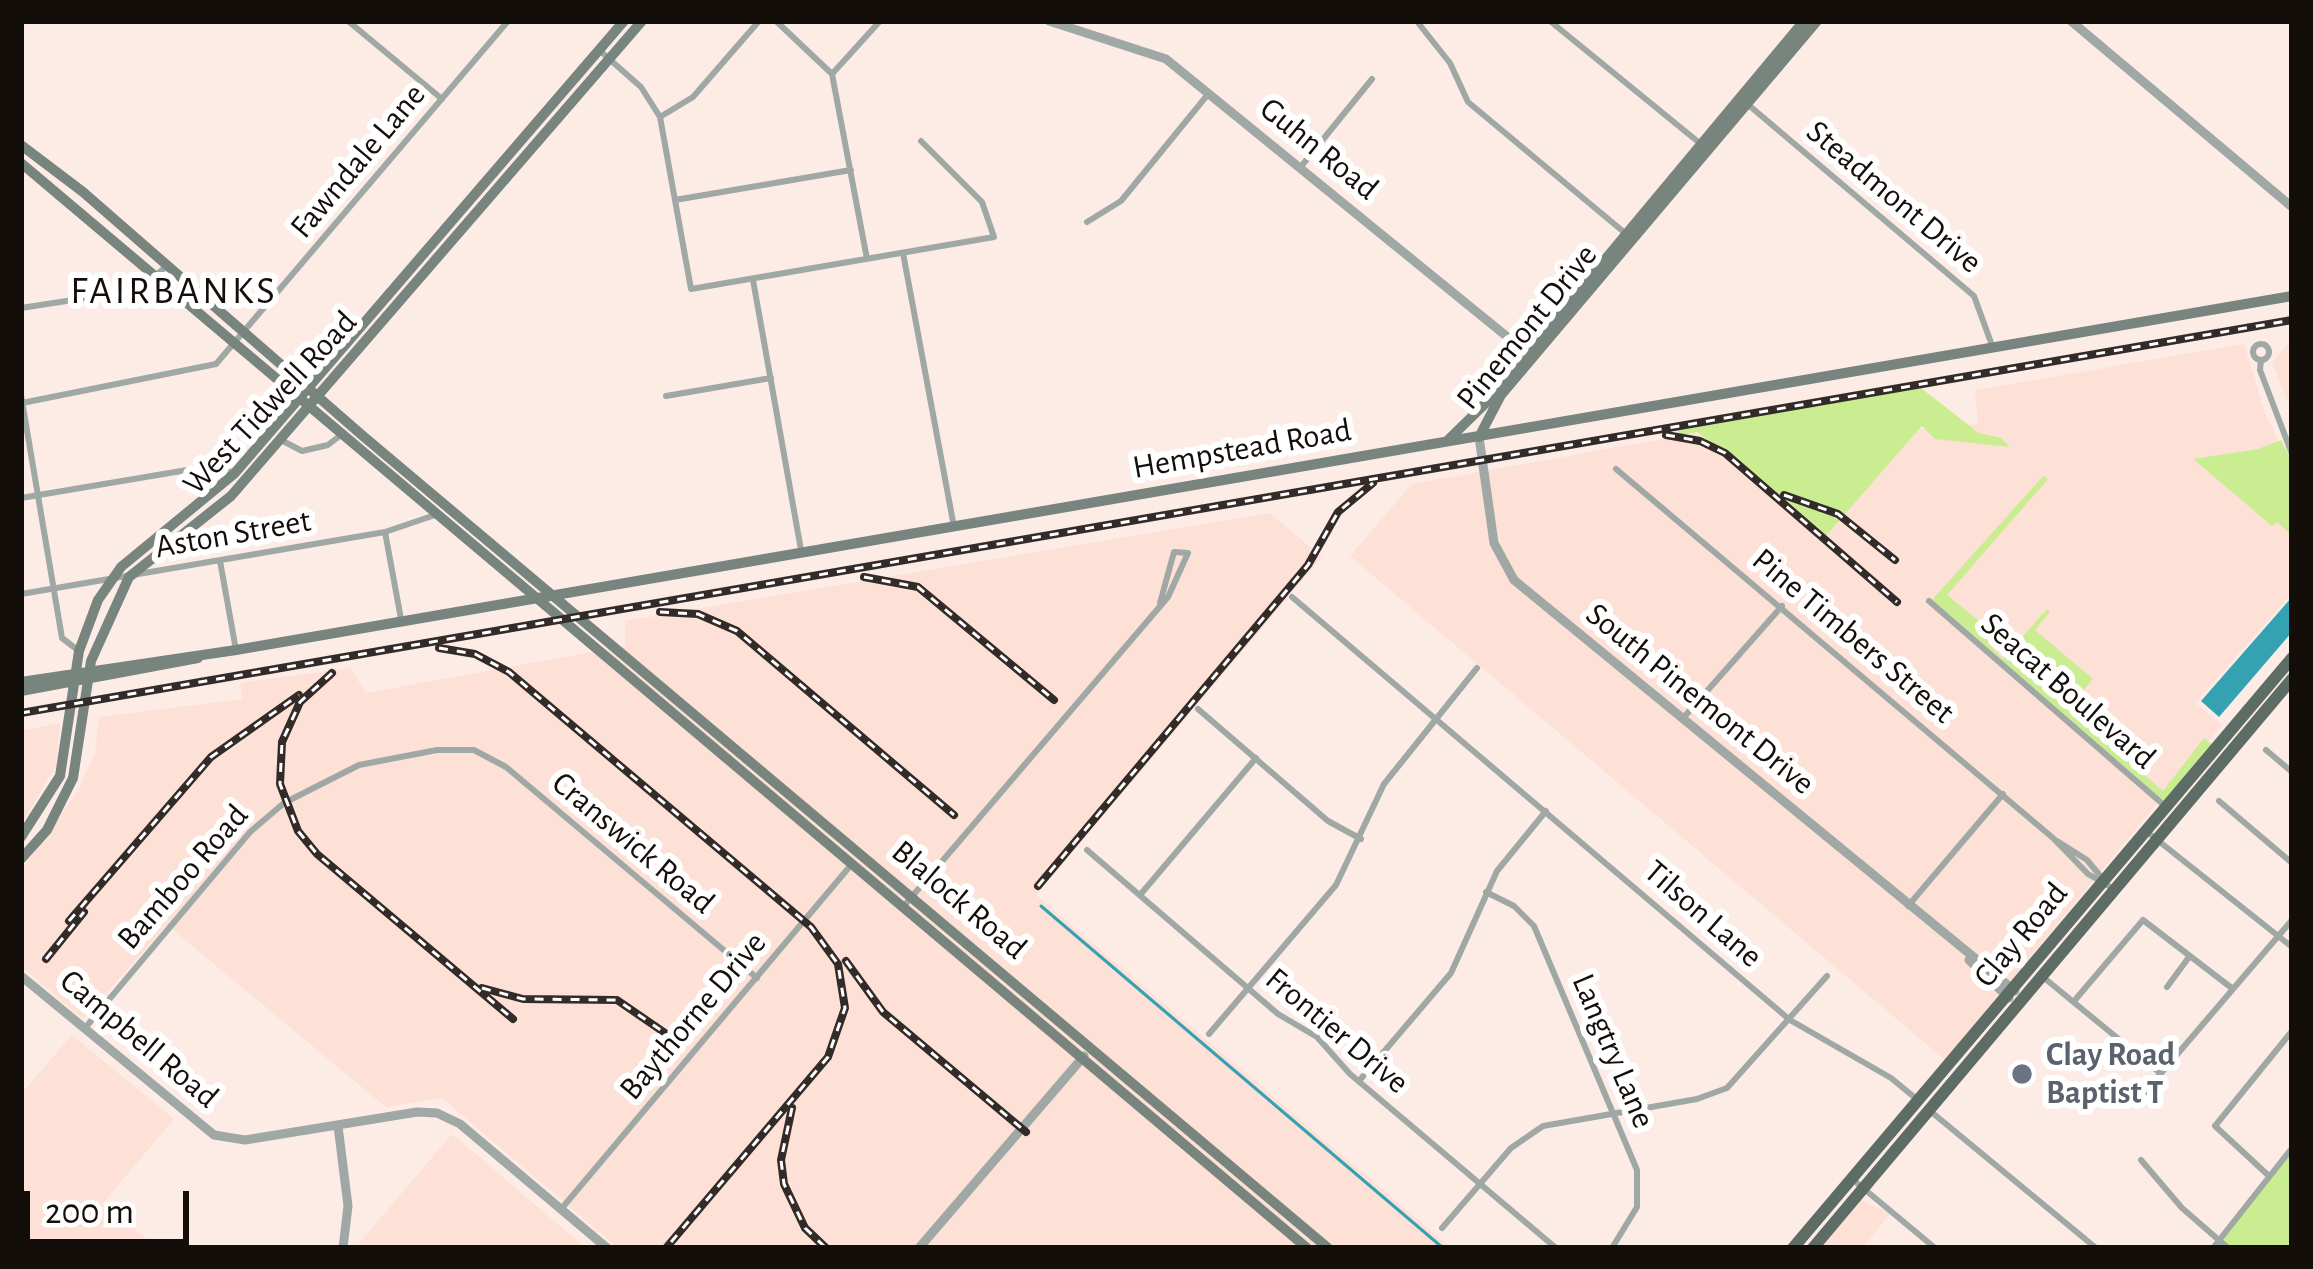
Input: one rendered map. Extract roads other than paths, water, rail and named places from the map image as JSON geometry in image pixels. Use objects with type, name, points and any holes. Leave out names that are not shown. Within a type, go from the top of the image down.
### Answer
[{"type":"main road","name":"West Tidwell Road","points":[[374,320],[426,248],[550,126],[624,21]]},
{"type":"main road","name":"West Tidwell Road","points":[[238,479],[374,320],[439,255],[540,116],[641,21]]},
{"type":"main road","name":"Pinemont Drive","points":[[1745,102],[1804,21]]},
{"type":"main road","name":"Pinemont Drive","points":[[1479,437],[1491,403],[1530,355],[1817,21]]},
{"type":"main road","points":[[540,116],[550,126]]},
{"type":"main road","points":[[21,145],[109,214],[163,271]]},
{"type":"main road","points":[[21,163],[163,271],[308,397],[364,436],[442,510]]},
{"type":"main road","points":[[99,224],[109,214]]},
{"type":"main road","points":[[426,248],[439,255]]},
{"type":"main road","name":"Hempstead Road","points":[[21,686],[2292,296]]},
{"type":"main road","name":"West Tidwell Road","points":[[21,838],[61,776],[81,675],[129,578],[178,527],[281,440],[308,397]]},
{"type":"main road","points":[[308,397],[342,434],[442,510]]},
{"type":"main road","points":[[1448,440],[1491,403],[1508,432]]},
{"type":"main road","points":[[342,434],[364,436]]},
{"type":"main road","name":"Blalock Road","points":[[442,510],[617,669],[988,980],[1154,1100],[1220,1155],[1307,1248]]},
{"type":"main road","name":"Blalock Road","points":[[442,510],[554,595],[998,968],[1144,1111],[1211,1166],[1328,1248]]},
{"type":"main road","name":"West Tidwell Road","points":[[21,858],[47,830],[74,778],[84,734],[79,651],[111,580],[136,550],[178,527]]},
{"type":"main road","points":[[501,604],[512,577]]},
{"type":"main road","points":[[575,613],[588,589]]},
{"type":"main road","points":[[617,669],[627,658]]},
{"type":"main road","name":"Clay Road","points":[[1813,1248],[1930,1111],[2015,997],[2227,746],[2292,658]]},
{"type":"main road","name":"Clay Road","points":[[2227,746],[2292,679]]},
{"type":"main road","points":[[694,734],[704,723]]},
{"type":"main road","points":[[774,798],[784,787]]},
{"type":"main road","name":"Clay Road","points":[[1793,1248],[1917,1100],[2015,997],[2042,976],[2108,885]]},
{"type":"main road","points":[[988,980],[998,968]]},
{"type":"main road","points":[[1144,1111],[1154,1100]]},
{"type":"main road","points":[[1211,1166],[1220,1155]]},
{"type":"street","points":[[348,21],[442,99]]},
{"type":"street","name":"Fawndale Lane","points":[[22,399],[207,370],[508,21]]},
{"type":"street","points":[[660,117],[693,97],[759,21]]},
{"type":"street","points":[[776,21],[832,74],[866,259]]},
{"type":"street","points":[[832,74],[880,21]]},
{"type":"street","name":"Guhn Road","points":[[1049,21],[1166,59],[1530,355]]},
{"type":"street","points":[[1550,21],[1705,148]]},
{"type":"street","points":[[2071,21],[2292,207]]},
{"type":"street","points":[[1420,23],[1439,44],[1468,102],[1480,115],[1630,237]]},
{"type":"street","points":[[604,55],[648,96],[660,117],[692,289],[994,237],[982,202],[921,140]]},
{"type":"street","points":[[1299,169],[1372,79]]},
{"type":"street","points":[[1087,222],[1121,201],[1209,93]]},
{"type":"street","name":"Steadmont Drive","points":[[1745,102],[1974,296],[1993,348]]},
{"type":"street","points":[[676,200],[851,170]]},
{"type":"street","points":[[903,254],[954,527]]},
{"type":"street","points":[[21,308],[138,290],[163,271]]},
{"type":"street","points":[[753,280],[801,554]]},
{"type":"street","points":[[2261,360],[2260,370],[2291,449]]},
{"type":"street","points":[[666,396],[771,378]]},
{"type":"street","points":[[22,399],[62,638],[79,651]]},
{"type":"street","points":[[281,440],[302,451],[328,445],[342,434]]},
{"type":"street","name":"South Pinemont Drive","points":[[1479,437],[1494,543],[1514,580],[1600,654],[1685,716],[2015,997]]},
{"type":"street","points":[[21,498],[205,467],[238,479]]},
{"type":"street","name":"Pine Timbers Street","points":[[1616,469],[2056,841],[2087,860],[2108,885]]},
{"type":"street","name":"Aston Street","points":[[21,594],[386,532],[422,524],[442,510]]},
{"type":"street","points":[[386,532],[402,622]]},
{"type":"street","points":[[903,907],[1177,584],[1187,553],[1174,553],[1160,603]]},
{"type":"street","points":[[220,561],[236,650]]},
{"type":"street","name":"Tilson Lane","points":[[1292,597],[1790,1020],[1891,1078],[2096,1248]]},
{"type":"street","name":"Seacat Boulevard","points":[[1929,601],[2172,812]]},
{"type":"street","points":[[1685,716],[1782,606]]},
{"type":"street","points":[[1209,1034],[1336,885],[1384,784],[1477,668]]},
{"type":"street","points":[[1198,709],[1328,821],[1361,839]]},
{"type":"street","name":"Bamboo Road","points":[[84,1029],[250,832],[284,802],[321,780],[359,766],[437,749],[474,750]]},
{"type":"street","name":"Cranswick Road","points":[[474,750],[506,767],[757,978]]},
{"type":"street","points":[[2266,750],[2292,772]]},
{"type":"street","points":[[1140,895],[1256,758]]},
{"type":"street","points":[[1908,906],[2002,794]]},
{"type":"street","points":[[2219,801],[2292,863]]},
{"type":"street","points":[[1359,1081],[1451,973],[1486,892],[1546,811]]},
{"type":"street","points":[[2151,835],[2292,947]]},
{"type":"street","name":"Frontier Drive","points":[[1087,850],[1248,988],[1317,1037],[1359,1081],[1556,1248]]},
{"type":"street","name":"Baythorne Drive","points":[[561,1209],[862,854]]},
{"type":"street","name":"Langtry Lane","points":[[1486,892],[1514,906],[1534,926],[1640,1188],[1631,1225],[1612,1248]]},
{"type":"street","points":[[2075,1000],[2143,920],[2233,989]]},
{"type":"street","points":[[2139,1100],[2292,920]]},
{"type":"street","points":[[2167,987],[2189,957]]},
{"type":"street","name":"Campbell Road","points":[[21,976],[214,1135],[244,1140],[417,1112],[437,1113],[460,1124],[607,1248]]},
{"type":"street","points":[[1442,1228],[1519,1139],[1543,1126],[1718,1093],[1749,1068],[1827,976]]},
{"type":"street","points":[[2042,976],[2160,1073]]},
{"type":"street","points":[[2269,1176],[2216,1128],[2292,1031]]},
{"type":"street","points":[[919,1248],[1087,1052]]},
{"type":"street","points":[[338,1126],[348,1206],[343,1248]]},
{"type":"street","points":[[2212,1248],[2292,1148]]},
{"type":"street","points":[[2141,1160],[2228,1248]]},
{"type":"street","points":[[1851,1178],[1935,1248]]},
{"type":"water","points":[[2292,597],[2292,632],[2219,717],[2201,701]]},
{"type":"waterway","points":[[1041,906],[1443,1248]]},
{"type":"railway","points":[[21,713],[2292,320]]},
{"type":"railway","points":[[1666,435],[1700,441],[1725,453],[1897,602]]},
{"type":"railway","points":[[1038,886],[1308,565],[1338,512],[1373,483]]},
{"type":"railway","points":[[1784,495],[1838,514],[1895,560]]},
{"type":"railway","points":[[864,577],[918,587],[1054,700]]},
{"type":"railway","points":[[660,612],[698,614],[737,631],[954,815]]},
{"type":"railway","points":[[439,648],[475,654],[509,672],[811,927],[838,964],[845,1008],[828,1057],[666,1248]]},
{"type":"railway","points":[[332,673],[300,702],[282,742],[280,784],[298,831],[317,854],[513,1019]]},
{"type":"railway","points":[[69,921],[211,757],[299,695]]},
{"type":"railway","points":[[46,959],[84,912]]},
{"type":"railway","points":[[846,961],[883,1012],[1026,1132]]},
{"type":"railway","points":[[482,988],[523,999],[617,1000],[668,1035]]},
{"type":"railway","points":[[792,1108],[781,1160],[784,1184],[805,1228],[826,1248]]},
{"type":"place","name":"Clay Road Baptist T","points":[[2022,1074]]},
{"type":"district","name":"FAIRBANKS","points":[[174,291]]}]
